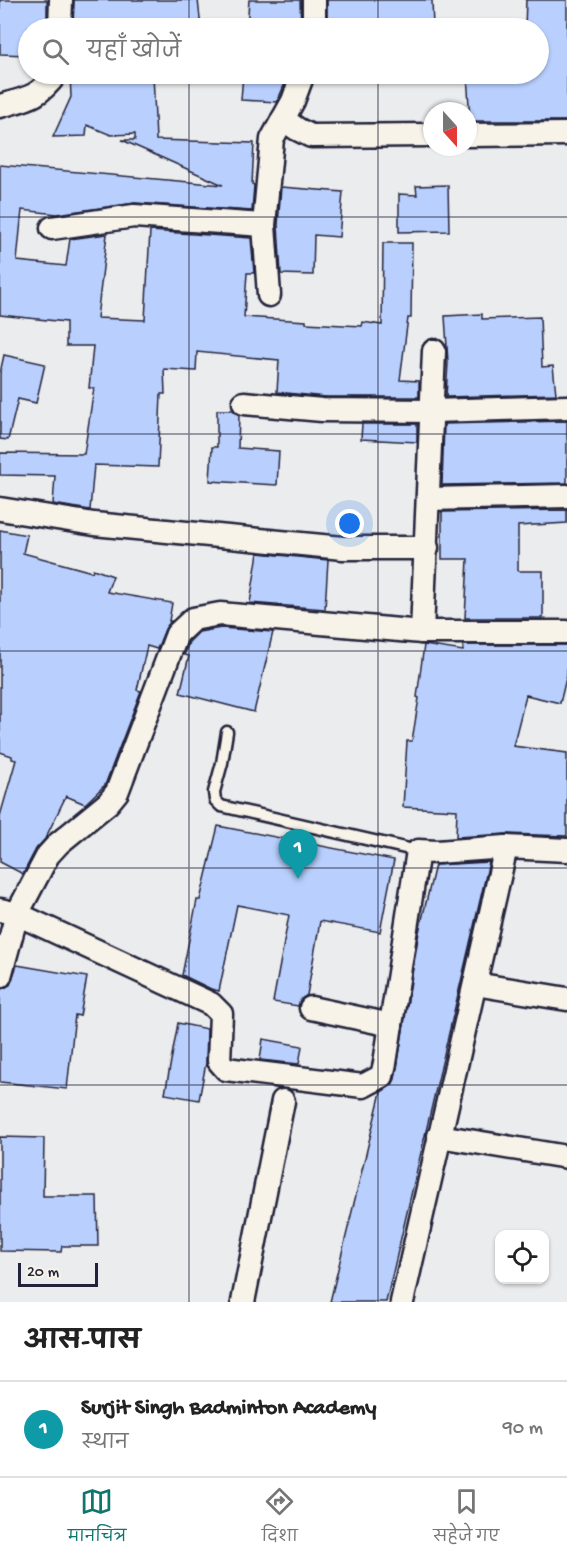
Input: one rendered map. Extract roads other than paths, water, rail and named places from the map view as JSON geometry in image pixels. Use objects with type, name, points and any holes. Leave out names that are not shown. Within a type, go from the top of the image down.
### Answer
[{"type":"street","points":[[61,18],[62,0]]},
{"type":"street","points":[[314,0],[314,18]]},
{"type":"street","points":[[0,106],[34,97],[48,84]]},
{"type":"street","points":[[269,295],[264,225],[272,139],[293,101],[299,84]]},
{"type":"street","points":[[283,119],[311,136],[423,135]]},
{"type":"street","points":[[477,135],[567,134]]},
{"type":"street","points":[[52,228],[134,216],[264,225]]},
{"type":"street","points":[[422,632],[434,351]]},
{"type":"street","points":[[244,403],[322,410],[433,411],[567,407]]},
{"type":"street","points":[[429,499],[567,496]]},
{"type":"street","points":[[0,509],[94,524],[343,548],[427,548]]},
{"type":"street","points":[[0,975],[9,912],[48,855],[59,843],[108,803],[117,792],[177,634],[193,619],[220,614],[422,632],[567,632]]},
{"type":"street","points":[[9,912],[211,1004],[221,1014],[219,1061],[226,1070],[363,1086],[382,1076],[418,851],[438,852],[506,847],[567,850]]},
{"type":"street","points":[[402,1302],[506,847]]},
{"type":"street","points":[[475,984],[567,999]]},
{"type":"street","points":[[311,1008],[391,1025]]},
{"type":"street","points":[[243,1302],[283,1101]]},
{"type":"street","points":[[439,1136],[567,1157]]},
{"type":"lane","points":[[227,732],[214,792],[215,800],[221,806],[418,851]]},
{"type":"place","name":"Surjit Singh Badminton Academy","points":[[298,879]]}]
